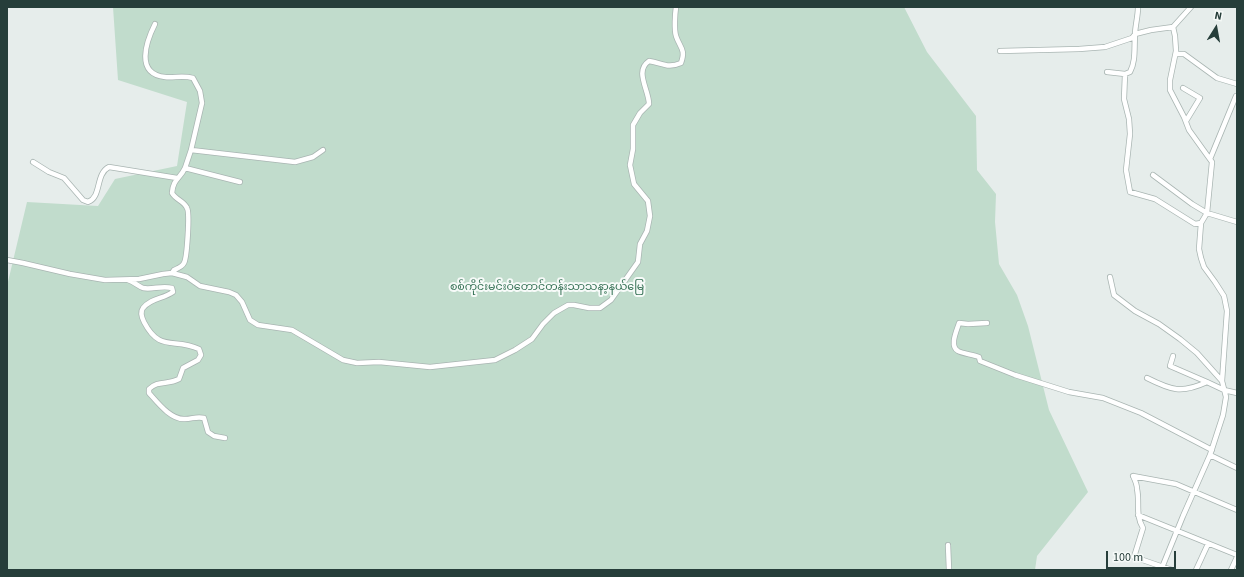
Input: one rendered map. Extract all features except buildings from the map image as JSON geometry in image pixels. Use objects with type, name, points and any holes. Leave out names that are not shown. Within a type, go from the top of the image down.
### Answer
[{"type":"street","points":[[7,260],[105,280],[139,279],[172,273],[187,278],[200,286],[229,292],[236,295],[242,302],[250,320],[258,325],[292,330],[343,360],[357,363],[379,362],[430,367],[496,360],[516,350],[532,339],[543,324],[554,313],[568,305],[600,308],[611,300],[638,262],[640,244],[647,231],[650,216],[648,201],[634,184],[630,165],[633,149],[633,125],[640,113],[649,104],[649,98],[646,92],[642,71],[644,64],[649,61],[658,62],[668,66],[675,66],[682,63],[684,56],[683,49],[676,35],[676,7]]},
{"type":"street","points":[[1107,72],[1125,74],[1130,72],[1134,66],[1138,7]]},
{"type":"street","points":[[1000,51],[1105,47],[1132,38],[1135,34],[1173,27],[1191,7]]},
{"type":"street","points":[[155,24],[150,35],[144,59],[148,68],[151,72],[160,76],[180,76],[193,78],[200,91],[202,103],[191,150],[185,168],[183,173],[177,178],[172,193],[177,199],[184,203],[188,211],[186,256],[184,263],[180,268],[174,270],[172,273]]},
{"type":"street","points":[[1162,568],[1211,452],[1223,415],[1226,397],[1222,381],[1227,311],[1224,296],[1216,282],[1204,267],[1200,258],[1199,249],[1201,223],[1206,213],[1212,162],[1189,130],[1170,90],[1170,80],[1176,54],[1173,27]]},
{"type":"street","points":[[1176,54],[1184,54],[1217,78],[1237,84]]},
{"type":"street","points":[[1125,74],[1124,99],[1129,119],[1130,134],[1126,170],[1130,192],[1155,199],[1195,224],[1201,223]]},
{"type":"street","points":[[1183,88],[1200,98],[1186,121]]},
{"type":"street","points":[[1210,159],[1236,96]]},
{"type":"street","points":[[191,150],[295,162],[313,157],[323,150]]},
{"type":"street","points":[[33,162],[49,172],[64,178],[83,200],[88,202],[91,202],[94,198],[102,172],[109,167],[177,178]]},
{"type":"street","points":[[185,168],[240,182]]},
{"type":"street","points":[[1152,175],[1206,213],[1237,222]]},
{"type":"street","points":[[1110,277],[1114,295],[1135,311],[1159,324],[1180,339],[1197,353],[1222,381]]},
{"type":"street","points":[[125,279],[142,287],[172,288],[173,292],[169,295],[160,297],[150,302],[142,309],[141,313],[143,319],[152,335],[160,341],[189,344],[199,349],[201,355],[198,360],[183,368],[179,380],[173,383],[152,385],[149,389],[149,393],[176,418],[183,419],[198,416],[204,418],[208,432],[214,436],[225,438]]},
{"type":"street","points":[[987,323],[959,323],[955,335],[955,348],[958,351],[979,357],[980,361],[1015,375],[1069,392],[1103,398],[1141,413],[1237,468]]},
{"type":"street","points":[[1173,356],[1170,366],[1224,390],[1237,393]]},
{"type":"street","points":[[1146,378],[1164,387],[1185,390],[1207,382]]},
{"type":"street","points":[[1172,570],[1162,568],[1134,557],[1143,528],[1138,515],[1137,488],[1133,476],[1176,484],[1237,510]]},
{"type":"street","points":[[1138,515],[1237,556],[1231,570]]},
{"type":"street","points":[[1196,570],[1208,544]]},
{"type":"street","points":[[948,545],[949,570]]},
{"type":"green space","name":"စစ်ကိုင်းမင်းဝံတောင်တန်းသာသနာ့နယ်မြေ","points":[[113,7],[904,7],[927,52],[976,116],[977,170],[996,194],[995,222],[999,264],[1017,295],[1028,326],[1049,410],[1088,492],[1037,556],[1035,570],[7,570],[7,286],[27,202],[98,206],[115,179],[177,166],[187,102],[118,80]]}]
